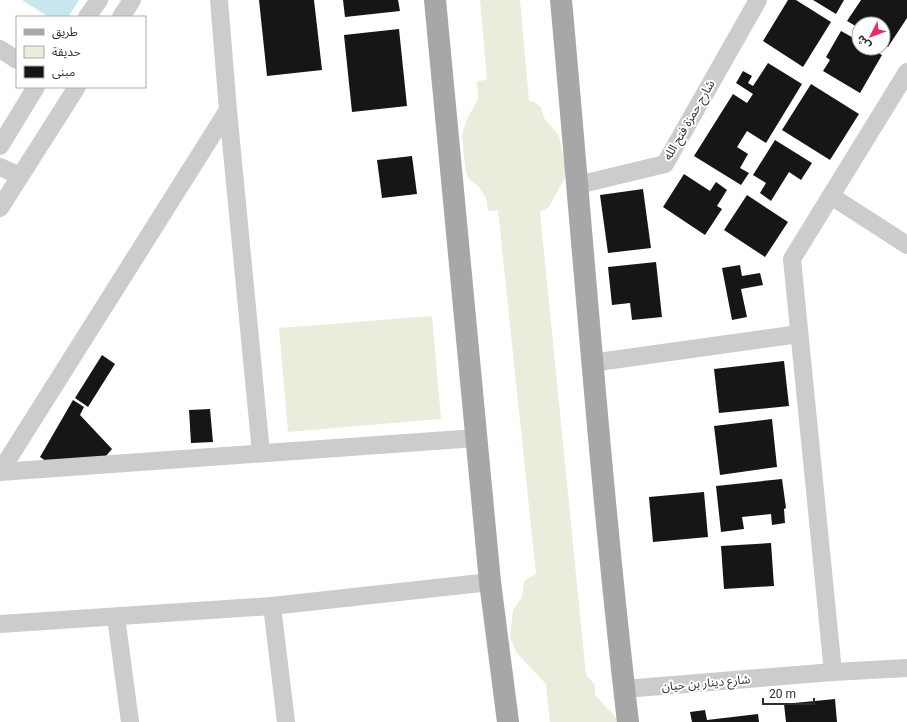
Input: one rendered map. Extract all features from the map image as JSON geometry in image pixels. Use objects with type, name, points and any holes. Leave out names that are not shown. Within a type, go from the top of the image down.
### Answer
[{"type":"main road","points":[[435,0],[490,582],[508,722]]},
{"type":"main road","points":[[561,0],[578,185],[591,363],[628,722]]},
{"type":"street","points":[[88,16],[100,0]]},
{"type":"street","points":[[122,16],[132,0]]},
{"type":"street","points":[[219,0],[261,453]]},
{"type":"street","name":"شارح حمزة فتح الله","points":[[578,185],[665,164],[758,0]]},
{"type":"street","points":[[0,49],[16,59]]},
{"type":"street","points":[[833,672],[792,259],[907,72]]},
{"type":"street","points":[[0,146],[35,88]]},
{"type":"street","points":[[0,208],[76,88]]},
{"type":"street","points":[[0,472],[228,110]]},
{"type":"street","points":[[0,167],[20,176]]},
{"type":"street","points":[[831,196],[907,245]]},
{"type":"street","points":[[591,363],[799,334]]},
{"type":"street","points":[[0,472],[476,438]]},
{"type":"street","points":[[0,624],[272,606],[490,582]]},
{"type":"street","points":[[272,606],[286,722]]},
{"type":"street","points":[[116,617],[130,722]]},
{"type":"street","name":"شارع دينار بن حيان","points":[[624,689],[833,672],[907,668]]},
{"type":"green space","points":[[480,0],[520,0],[529,101],[534,102],[541,107],[544,118],[559,136],[567,174],[549,207],[540,212],[586,675],[595,685],[595,695],[618,722],[550,722],[546,684],[516,652],[510,637],[513,610],[522,597],[524,581],[536,574],[498,210],[488,211],[486,198],[478,186],[468,178],[465,168],[462,135],[467,119],[478,99],[477,81],[487,80]]},
{"type":"green space","points":[[432,316],[441,419],[288,432],[279,328]]},
{"type":"water","points":[[22,0],[79,0],[69,16],[47,16]]},
{"type":"building","points":[[259,0],[314,0],[322,70],[267,76]]},
{"type":"building","points":[[343,0],[398,0],[400,11],[345,17]]},
{"type":"building","points":[[788,0],[796,0],[831,22],[803,67],[763,41]]},
{"type":"building","points":[[813,0],[844,0],[836,14]]},
{"type":"building","points":[[861,0],[907,0],[907,18],[891,42],[891,16],[851,16],[851,23],[847,21]]},
{"type":"building","points":[[399,29],[407,106],[352,112],[344,35]]},
{"type":"building","points":[[841,31],[851,37],[851,56],[881,56],[860,93],[823,71],[830,60],[826,57]]},
{"type":"building","points":[[768,63],[802,84],[766,143],[747,131],[737,147],[748,154],[740,168],[749,173],[741,185],[694,156],[733,94],[747,103],[753,94],[736,83],[743,71],[752,76],[748,83],[753,86]]},
{"type":"building","points":[[811,84],[859,114],[830,160],[782,130]]},
{"type":"building","points":[[775,140],[812,163],[801,180],[789,172],[771,201],[760,193],[766,183],[753,175]]},
{"type":"building","points":[[412,156],[417,194],[382,198],[377,160]]},
{"type":"building","points":[[684,174],[710,191],[716,182],[727,190],[717,206],[722,209],[705,235],[663,207]]},
{"type":"building","points":[[643,189],[651,248],[608,253],[600,195]]},
{"type":"building","points":[[747,195],[788,222],[765,257],[724,230]]},
{"type":"building","points":[[656,262],[662,317],[632,320],[630,303],[612,305],[608,267]]},
{"type":"building","points":[[740,265],[742,276],[760,273],[763,285],[741,289],[747,317],[732,320],[722,268]]},
{"type":"building","points":[[102,355],[115,364],[88,407],[75,398]]},
{"type":"building","points":[[784,361],[789,406],[719,413],[714,369]]},
{"type":"building","points":[[73,400],[84,407],[80,415],[112,449],[106,456],[50,464],[40,457]]},
{"type":"building","points":[[210,409],[213,442],[191,443],[189,410]]},
{"type":"building","points":[[772,419],[777,467],[720,475],[714,426]]},
{"type":"building","points":[[782,479],[786,508],[784,509],[785,523],[772,525],[771,514],[742,517],[744,529],[721,532],[716,486]]},
{"type":"building","points":[[704,492],[708,537],[653,542],[649,497]]},
{"type":"building","points":[[771,543],[774,586],[724,589],[721,546]]},
{"type":"building","points":[[835,699],[837,722],[786,722],[784,704]]},
{"type":"building","points":[[705,710],[707,720],[758,714],[759,722],[692,722],[690,712]]}]
